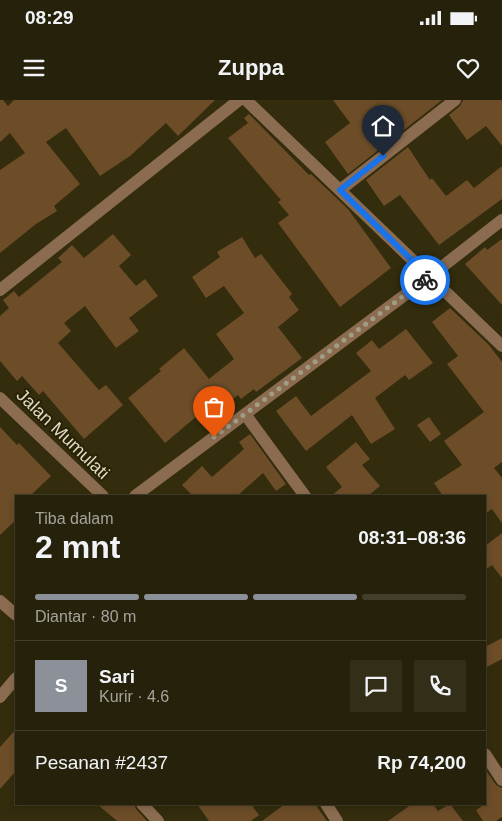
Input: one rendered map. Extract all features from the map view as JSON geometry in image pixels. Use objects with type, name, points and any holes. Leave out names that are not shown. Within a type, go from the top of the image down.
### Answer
[{"type":"street","points":[[0,290],[239,100]]},
{"type":"street","points":[[246,100],[502,346]]},
{"type":"street","points":[[340,190],[455,100]]},
{"type":"street","points":[[136,495],[429,277],[502,220]]},
{"type":"street","name":"Jalan Mumulati","points":[[0,398],[101,495]]},
{"type":"street","points":[[245,414],[304,495]]},
{"type":"street","points":[[0,601],[15,614]]},
{"type":"street","points":[[0,697],[15,679]]},
{"type":"street","points":[[486,756],[502,780]]},
{"type":"street","points":[[143,805],[158,821]]},
{"type":"street","points":[[327,805],[337,821]]},
{"type":"building","points":[[0,100],[3,100],[8,106],[14,100],[215,100],[178,136],[166,123],[130,156],[100,176],[66,128],[46,142],[80,184],[54,206],[57,211],[36,224],[0,253],[0,170],[25,153],[10,133],[0,142]]},
{"type":"building","points":[[333,100],[442,100],[348,174],[325,142],[350,123]]},
{"type":"building","points":[[463,100],[502,100],[502,146],[486,126],[467,140],[449,115],[460,106]]},
{"type":"building","points":[[249,114],[309,175],[311,174],[348,209],[391,268],[340,307],[278,223],[289,215],[278,202],[281,200],[228,138],[248,123],[244,118]]},
{"type":"building","points":[[408,147],[430,180],[432,178],[446,196],[467,180],[474,188],[502,166],[502,199],[439,245],[400,195],[384,206],[366,180]]},
{"type":"building","points":[[113,234],[131,255],[119,266],[136,286],[145,279],[158,296],[129,318],[139,331],[116,348],[85,306],[64,323],[71,331],[58,343],[99,390],[106,385],[123,405],[84,439],[43,391],[39,395],[22,376],[17,381],[0,361],[0,316],[9,308],[3,300],[14,291],[19,297],[62,262],[58,258],[72,245],[84,258]]},
{"type":"building","points":[[242,237],[255,258],[261,254],[292,294],[289,297],[299,310],[278,327],[302,358],[256,392],[254,389],[241,399],[238,395],[203,423],[197,416],[165,443],[128,398],[161,371],[159,369],[184,348],[209,379],[234,359],[216,334],[244,313],[224,286],[206,298],[192,277],[220,257],[217,252]]},
{"type":"building","points":[[502,239],[502,305],[465,264],[485,247],[487,250]]},
{"type":"building","points":[[450,308],[489,345],[502,362],[502,462],[494,468],[502,478],[502,523],[492,509],[486,513],[486,495],[442,495],[434,483],[462,465],[444,441],[484,412],[447,364],[458,356],[432,322]]},
{"type":"building","points":[[406,329],[433,363],[409,380],[405,375],[375,398],[395,429],[371,444],[352,415],[306,451],[276,411],[296,396],[311,416],[371,371],[356,353],[372,340],[379,349]]},
{"type":"building","points":[[429,417],[441,434],[430,442],[417,425]]},
{"type":"building","points":[[0,427],[17,445],[19,443],[51,476],[31,495],[15,495],[15,521],[0,535]]},
{"type":"building","points":[[250,434],[286,484],[276,491],[263,473],[238,495],[192,495],[182,485],[202,466],[212,477],[244,449],[239,442]]},
{"type":"building","points":[[356,442],[370,459],[362,465],[380,486],[369,495],[332,495],[342,487],[326,467]]},
{"type":"building","points":[[502,533],[502,578],[492,565],[486,569],[486,545]]},
{"type":"building","points":[[502,638],[502,659],[486,667],[486,646]]},
{"type":"building","points":[[15,730],[15,772],[0,789],[0,747]]},
{"type":"building","points":[[486,770],[496,785],[502,788],[502,817],[496,821],[483,821],[476,810],[486,805]]},
{"type":"building","points":[[98,805],[134,805],[147,821],[117,821]]},
{"type":"building","points":[[198,805],[252,805],[259,815],[251,821],[209,821]]},
{"type":"building","points":[[284,805],[316,805],[327,821],[262,821]]},
{"type":"building","points":[[411,805],[434,805],[438,811],[451,805],[463,821],[388,821]]},
{"type":"way so far","points":[[214,437],[425,280]]},
{"type":"route","points":[[383,156],[340,190],[429,277],[425,280]]}]
